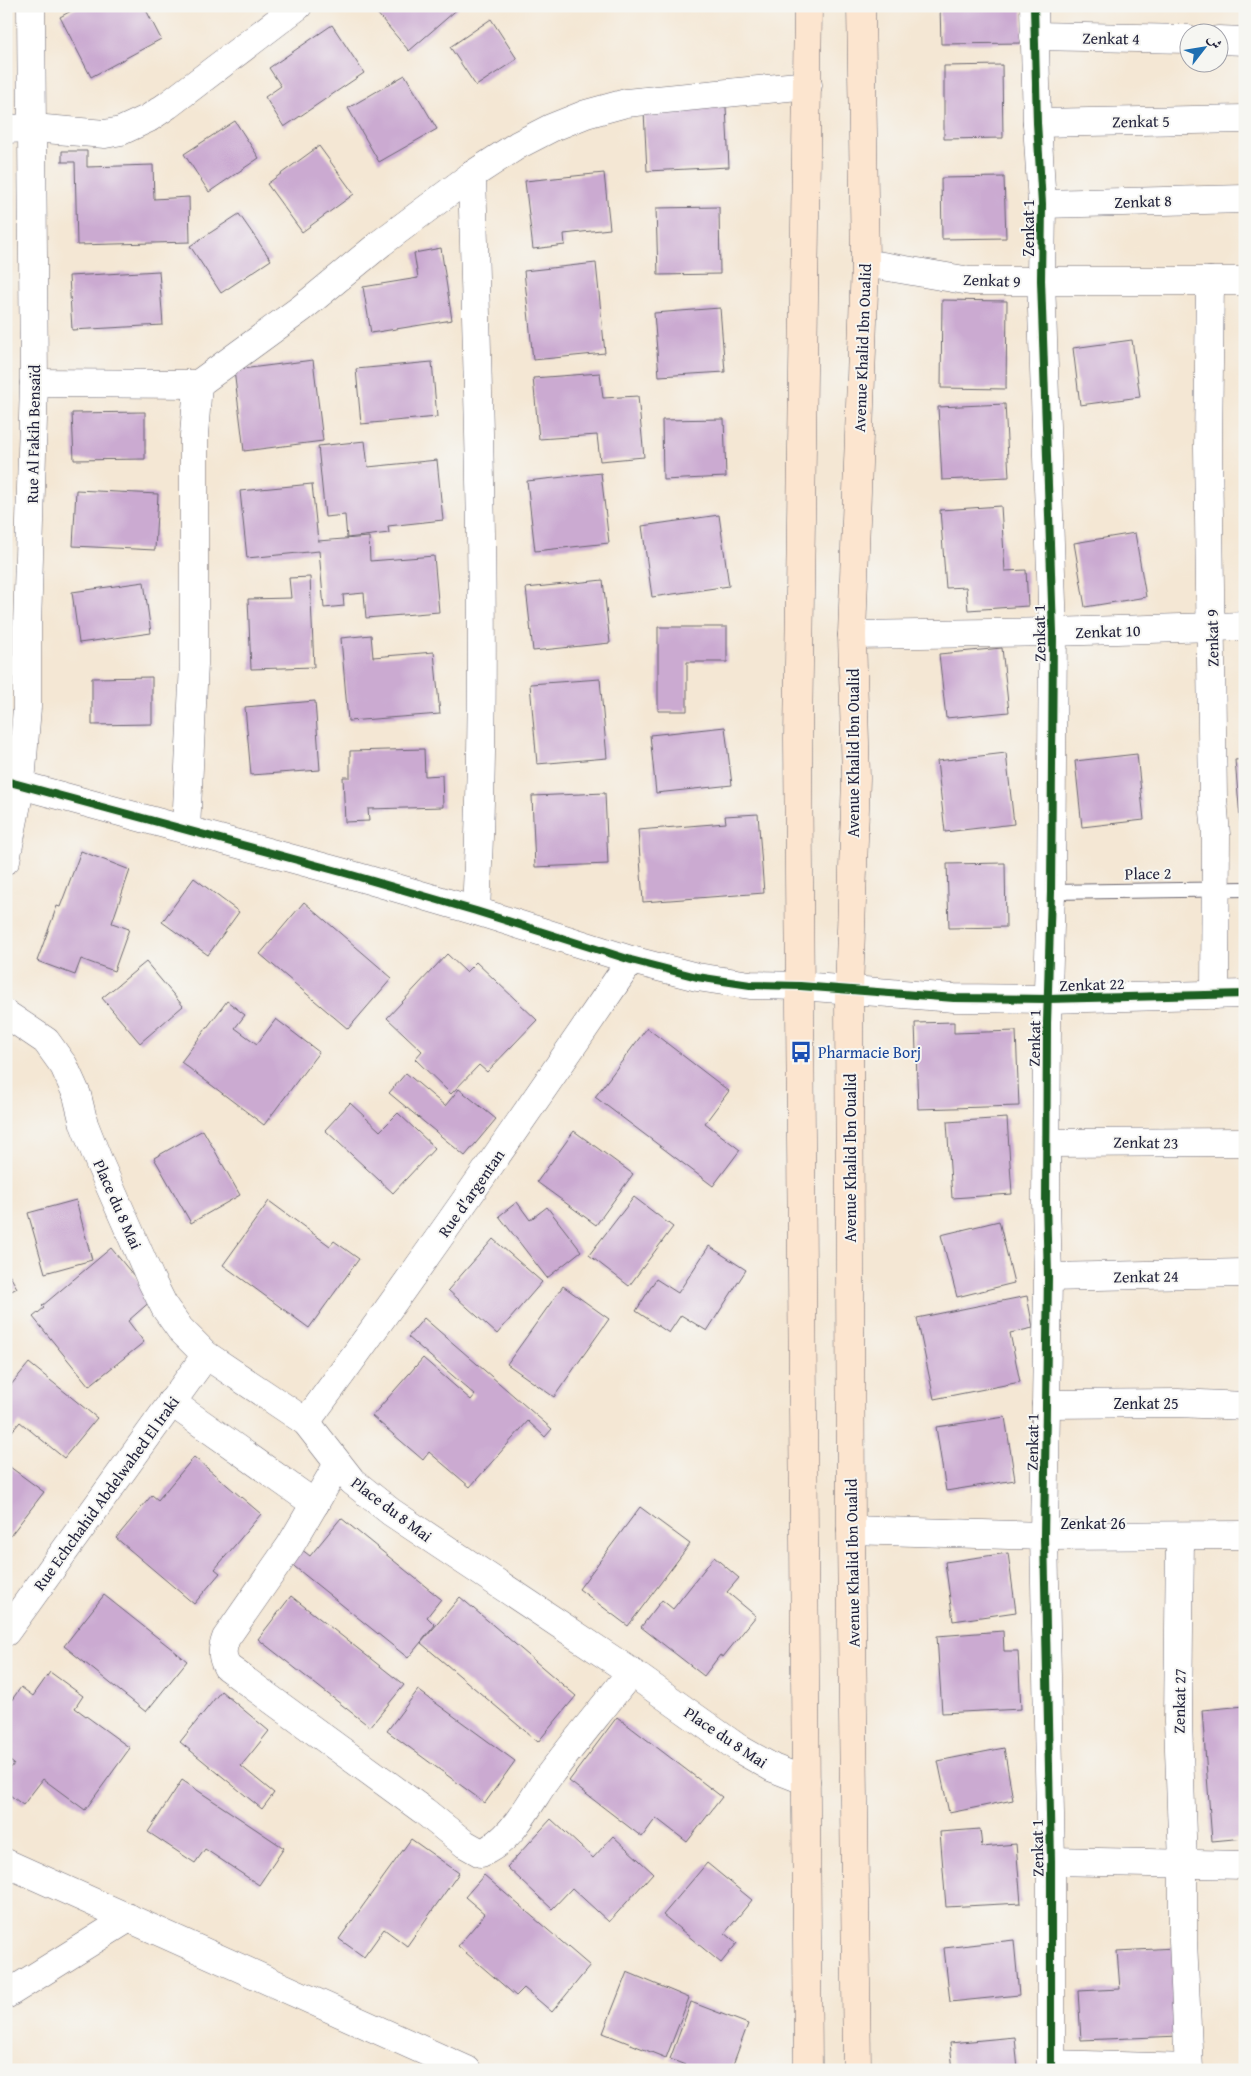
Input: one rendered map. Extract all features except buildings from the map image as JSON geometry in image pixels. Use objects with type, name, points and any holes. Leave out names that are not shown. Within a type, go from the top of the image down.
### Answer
[{"type":"main road","points":[[808,6],[798,738],[808,2070]]},
{"type":"main road","name":"Avenue Khalid Ibn Oualid","points":[[857,2070],[851,1530],[849,991],[856,778],[852,635],[865,263],[861,6]]},
{"type":"street","name":"Rue Al Fakih Bensaïd","points":[[6,860],[13,782],[26,707],[34,383],[31,6]]},
{"type":"street","points":[[6,130],[33,128],[105,134],[121,132],[149,118],[168,105],[298,6]]},
{"type":"street","name":"Zenkat 1","points":[[1034,6],[1037,123],[1042,204],[1041,280],[1053,632],[1044,1536],[1051,1861],[1051,2067]]},
{"type":"street","name":"Zenkat 4","points":[[1034,36],[1178,39]]},
{"type":"street","points":[[1228,40],[1245,40]]},
{"type":"street","points":[[34,383],[198,384],[256,342],[472,174],[551,128],[586,114],[626,103],[808,85]]},
{"type":"street","name":"Zenkat 5","points":[[1037,123],[1245,119]]},
{"type":"street","points":[[472,174],[479,415],[482,618],[476,911]]},
{"type":"street","name":"Zenkat 8","points":[[1042,204],[1245,199]]},
{"type":"street","name":"Zenkat 9","points":[[865,263],[970,281],[1245,281]]},
{"type":"street","name":"Zenkat 9","points":[[1210,281],[1208,447],[1216,890],[1215,995]]},
{"type":"street","points":[[186,830],[194,664],[194,435],[198,384]]},
{"type":"street","name":"Zenkat 10","points":[[852,635],[1053,632],[1245,626]]},
{"type":"street","name":"Zenkat 22","points":[[13,782],[476,911],[631,960],[697,977],[750,986],[800,986],[954,998],[1048,999],[1245,994]]},
{"type":"street","name":"Rue d'argentan","points":[[306,1422],[399,1296],[533,1105],[631,960]]},
{"type":"street","name":"Place du 8 Mai","points":[[6,1014],[46,1041],[64,1066],[77,1095],[84,1124],[99,1162],[151,1280],[165,1308],[180,1329],[206,1355],[306,1422],[352,1481],[391,1512],[631,1672],[741,1750],[773,1768],[806,1781]]},
{"type":"street","name":"Zenkat 23","points":[[1047,1143],[1245,1142]]},
{"type":"street","name":"Zenkat 24","points":[[1048,1277],[1245,1273]]},
{"type":"street","name":"Rue Echchahid Abdelwahed El Iraki","points":[[6,1632],[206,1355]]},
{"type":"street","points":[[171,1402],[315,1504]]},
{"type":"street","name":"Zenkat 25","points":[[1046,1404],[1178,1403],[1245,1406]]},
{"type":"street","points":[[338,1464],[290,1546],[226,1638],[222,1648],[222,1658],[227,1667],[424,1811],[465,1844],[481,1853],[492,1848],[506,1836],[548,1777],[631,1672]]},
{"type":"street","name":"Zenkat 26","points":[[851,1530],[1044,1536],[1180,1537],[1245,1535]]},
{"type":"street","name":"Zenkat 27","points":[[1180,1537],[1178,1721],[1183,1864],[1183,1941],[1189,2069]]},
{"type":"street","points":[[1051,1861],[1245,1865]]},
{"type":"street","points":[[6,1863],[467,2070]]},
{"type":"street","points":[[6,1995],[129,1918]]},
{"type":"street","points":[[1051,2067],[1189,2069]]},
{"type":"lane","name":"Place 2","points":[[1051,892],[1245,889]]},
{"type":"cycle path","points":[[1034,6],[1037,123],[1042,204],[1041,280],[1053,632],[1051,892],[1047,1023],[1046,1202],[1048,1277],[1044,1536],[1051,1861],[1051,2070]]},
{"type":"cycle path","points":[[6,781],[345,873],[476,911],[631,960],[697,977],[750,985],[800,986],[954,998],[1048,999],[1245,994]]},
{"type":"place","name":"Pharmacie Borj","points":[[801,1052]]}]
